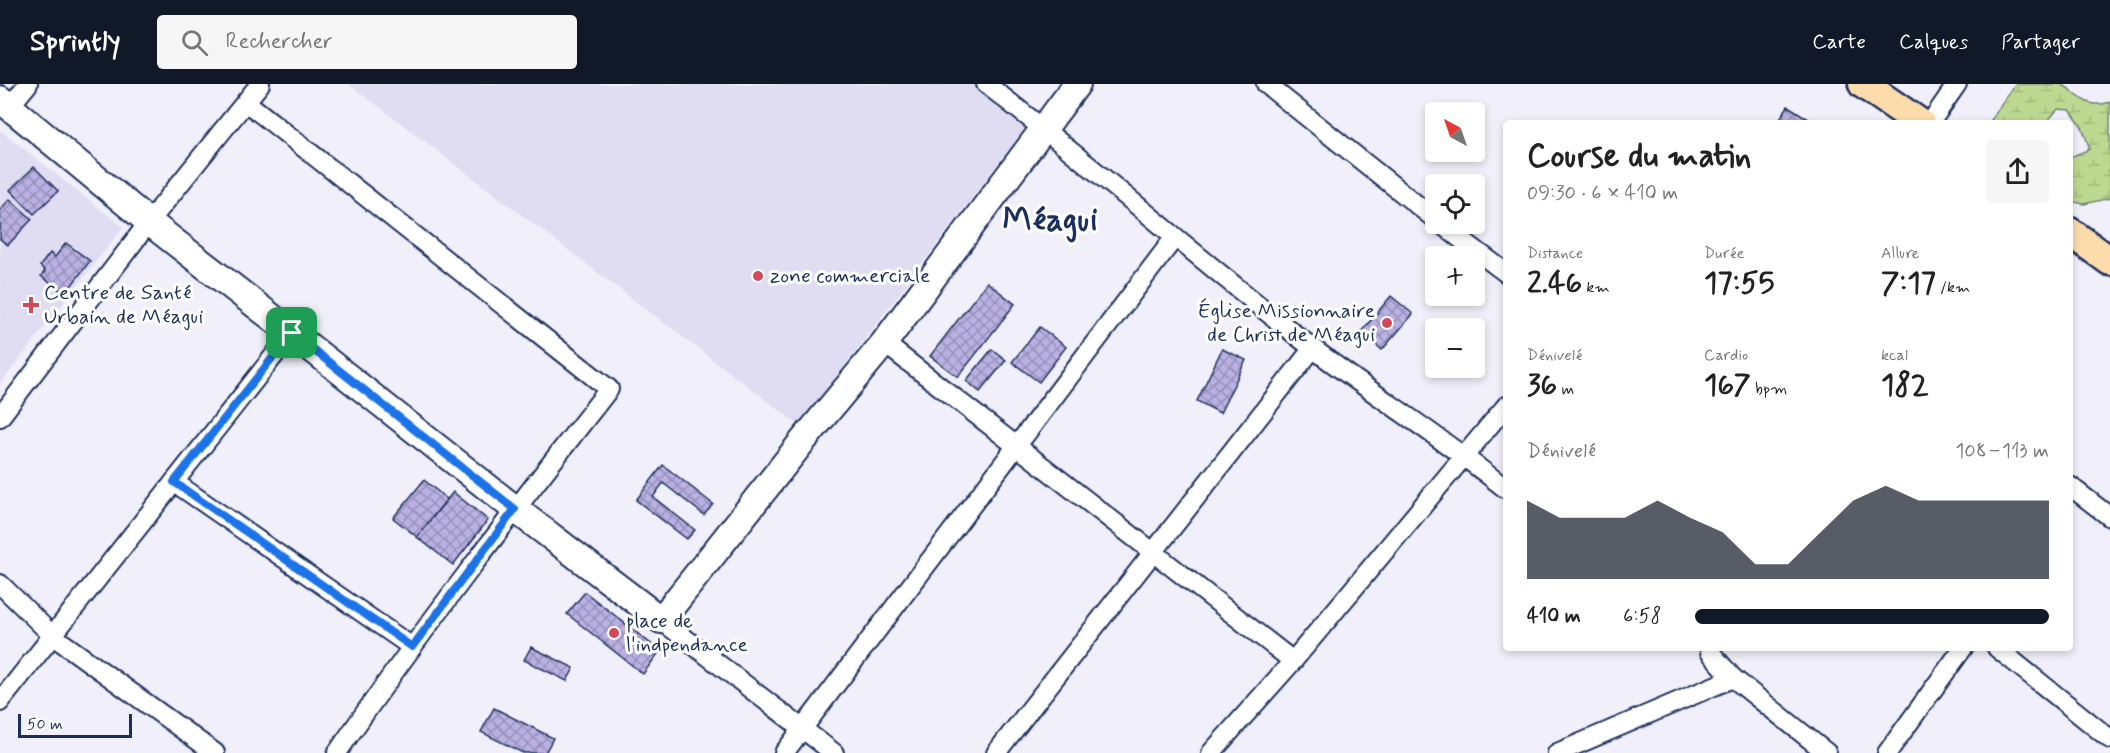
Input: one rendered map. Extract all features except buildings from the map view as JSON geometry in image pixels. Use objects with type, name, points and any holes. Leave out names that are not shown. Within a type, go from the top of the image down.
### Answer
[{"type":"main road","points":[[1863,84],[1916,120]]},
{"type":"main road","points":[[2073,234],[2110,261]]},
{"type":"street","points":[[27,84],[5,103],[149,222],[515,509],[834,753]]},
{"type":"street","points":[[0,417],[149,222],[260,84]]},
{"type":"street","points":[[986,84],[1313,348],[1464,455],[1503,487]]},
{"type":"street","points":[[661,620],[884,343],[1077,84]]},
{"type":"street","points":[[1266,84],[1425,211]]},
{"type":"street","points":[[1932,120],[1957,84]]},
{"type":"street","points":[[246,102],[609,389],[515,509],[412,647],[337,753]]},
{"type":"street","points":[[1454,234],[1503,271]]},
{"type":"street","points":[[784,753],[1175,237]]},
{"type":"street","points":[[0,702],[292,333]]},
{"type":"street","points":[[884,343],[1293,661]]},
{"type":"street","points":[[996,753],[1313,348]]},
{"type":"street","points":[[1211,753],[1293,661],[1503,410]]},
{"type":"street","points":[[174,482],[412,647]]},
{"type":"street","points":[[2073,488],[2110,517]]},
{"type":"street","points":[[0,584],[53,636],[215,753]]},
{"type":"street","points":[[1712,651],[1733,678],[1827,753]]},
{"type":"street","points":[[1887,753],[1961,651]]},
{"type":"street","points":[[2001,651],[2110,739]]},
{"type":"street","points":[[1557,753],[1733,678]]},
{"type":"shaded area","name":"zone commerciale","points":[[349,84],[972,84],[1027,126],[799,425]]},
{"type":"shaded area","name":"Centre de Santé Urbain de Méagui","points":[[0,130],[123,227],[0,384]]},
{"type":"green space","points":[[2015,84],[2059,84],[2092,104],[2110,102],[2110,198],[2084,204],[2073,202],[2073,156],[2090,149],[2082,127],[2070,110],[2058,109],[2049,120],[1991,120]]},
{"type":"place","name":"zone commerciale","points":[[758,276]]},
{"type":"place","name":"Centre de Santé Urbain de Méagui","points":[[31,305]]},
{"type":"place","name":"Église Missionnaire de Christ de Méagui","points":[[1387,323]]},
{"type":"place","name":"place de l'indpendance","points":[[614,633]]},
{"type":"district","name":"Méagui","points":[[1050,221]]},
{"type":"route","points":[[292,333],[515,509],[412,647],[174,482],[292,333]]}]
